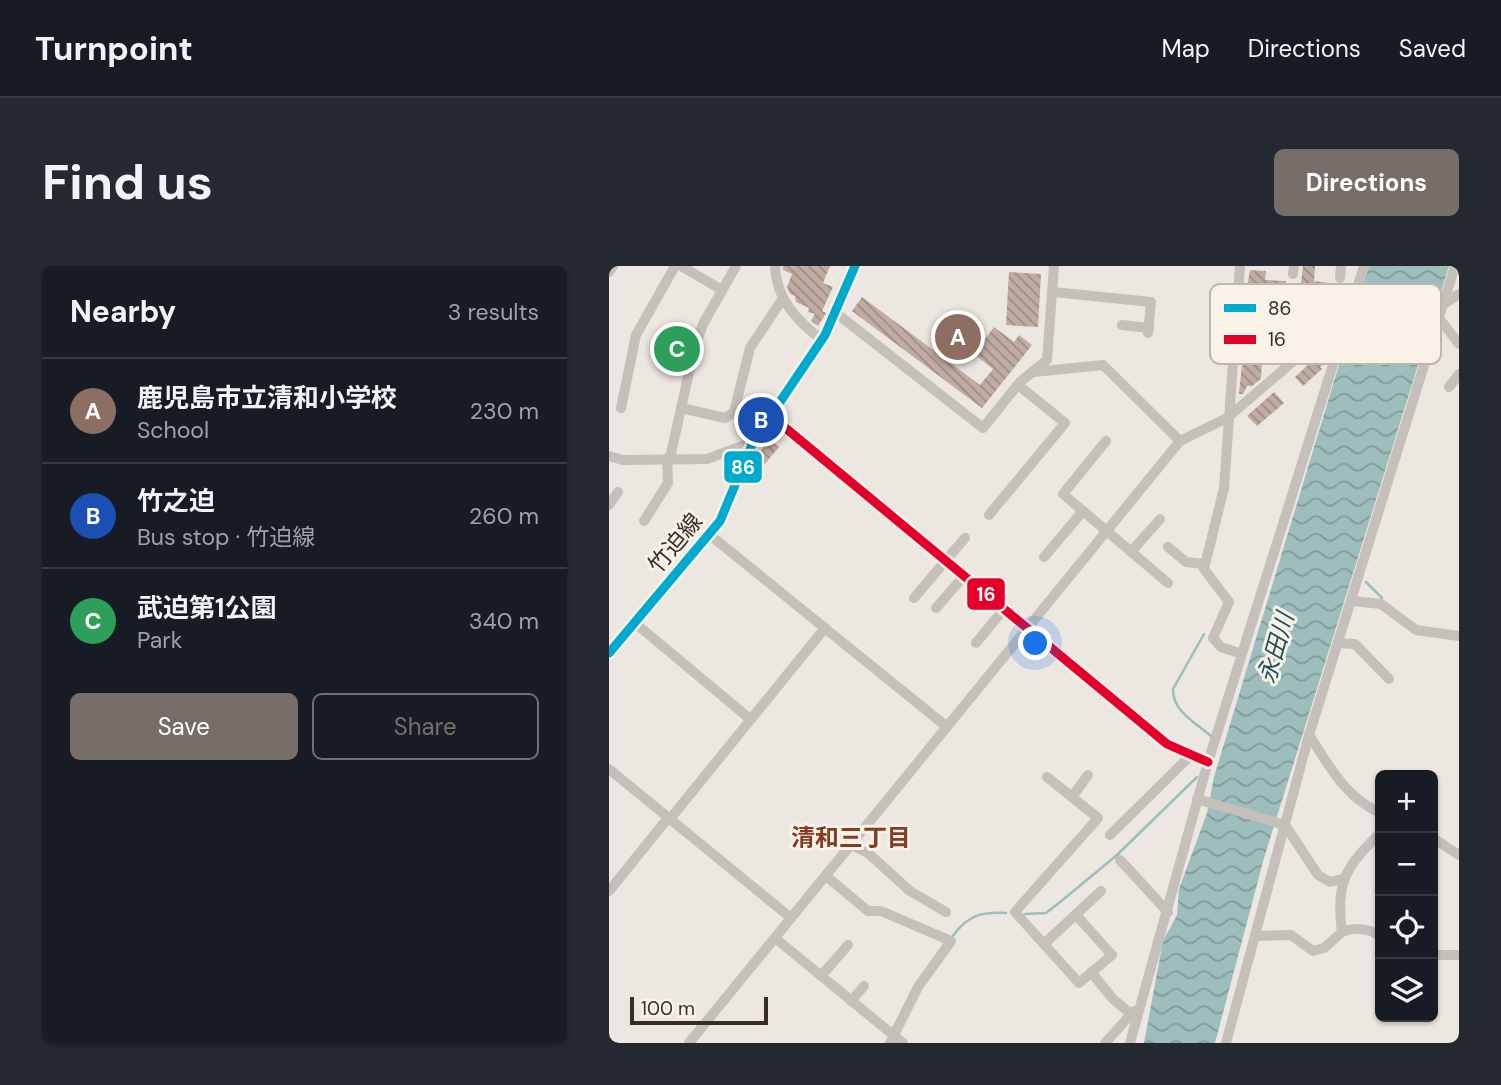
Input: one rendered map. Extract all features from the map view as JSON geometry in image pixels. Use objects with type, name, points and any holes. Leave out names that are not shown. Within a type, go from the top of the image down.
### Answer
[{"type":"street","points":[[609,272],[613,266]]},
{"type":"street","points":[[621,408],[636,335],[674,266]]},
{"type":"street","points":[[681,266],[722,290]]},
{"type":"street","points":[[644,521],[669,483],[669,458],[694,350],[703,324],[736,266]]},
{"type":"street","points":[[775,266],[776,282],[783,298],[800,322],[822,340]]},
{"type":"street","name":"竹迫線","points":[[609,653],[710,535],[728,506],[753,442],[822,340],[855,266]]},
{"type":"street","points":[[836,313],[983,428],[1018,385],[1047,360],[1054,266]]},
{"type":"street","points":[[1238,284],[1240,266]]},
{"type":"street","points":[[1359,284],[1364,266]]},
{"type":"street","points":[[1441,310],[1455,266]]},
{"type":"street","points":[[1053,292],[1151,302],[1148,330],[1122,325]]},
{"type":"street","points":[[1444,304],[1459,294]]},
{"type":"street","points":[[681,408],[725,418],[734,412],[750,348],[783,298]]},
{"type":"street","points":[[1441,321],[1459,344]]},
{"type":"street","points":[[1232,364],[1224,488],[1204,569],[1229,602],[1213,638],[1221,646],[1242,654]]},
{"type":"street","points":[[689,1043],[1180,441],[1227,418],[1290,364]]},
{"type":"street","points":[[1130,1043],[1208,762],[1332,364]]},
{"type":"street","points":[[1226,1043],[1309,735],[1424,364]]},
{"type":"street","points":[[1034,372],[1103,365],[1180,441]]},
{"type":"street","points":[[1449,387],[1459,374]]},
{"type":"street","points":[[989,515],[1065,423],[1018,385]]},
{"type":"street","points":[[771,416],[1167,744],[1208,762]]},
{"type":"street","points":[[609,456],[623,460],[707,459],[753,442]]},
{"type":"street","points":[[1106,442],[1063,494],[1168,583]]},
{"type":"street","points":[[609,505],[618,492]]},
{"type":"street","points":[[1044,556],[1083,511]]},
{"type":"street","points":[[1131,552],[1160,519]]},
{"type":"street","points":[[710,535],[947,727]]},
{"type":"street","points":[[915,598],[965,538]]},
{"type":"street","points":[[1168,547],[1185,562],[1205,564]]},
{"type":"street","points":[[936,608],[964,576]]},
{"type":"street","points":[[1352,601],[1381,604],[1416,630],[1459,636]]},
{"type":"street","points":[[976,643],[1004,609]]},
{"type":"street","points":[[635,623],[750,719]]},
{"type":"street","points":[[609,891],[825,628]]},
{"type":"street","points":[[1339,643],[1356,645],[1389,679]]},
{"type":"street","points":[[1309,735],[1341,785],[1353,797],[1375,810]]},
{"type":"street","points":[[1110,835],[1191,755]]},
{"type":"street","points":[[609,769],[791,918]]},
{"type":"street","points":[[1072,797],[1088,775]]},
{"type":"street","points":[[1047,778],[1098,818],[1015,912],[1079,983],[1112,955],[1076,915]]},
{"type":"street","points":[[1198,799],[1285,825],[1318,875],[1330,882],[1342,879]]},
{"type":"street","points":[[1342,932],[1342,879],[1347,868],[1375,839]]},
{"type":"street","points":[[1438,841],[1459,855]]},
{"type":"street","points":[[851,845],[869,853],[910,891],[946,912]]},
{"type":"street","points":[[1120,860],[1168,912]]},
{"type":"street","points":[[775,938],[895,1041],[918,987],[951,941],[881,911],[868,911],[826,876]]},
{"type":"street","points":[[1044,944],[1101,891]]},
{"type":"street","points":[[1255,936],[1291,935],[1317,951],[1342,932],[1352,928],[1375,932]]},
{"type":"street","points":[[821,976],[848,945]]},
{"type":"street","points":[[1438,956],[1459,955]]},
{"type":"street","points":[[1091,972],[1113,999],[1131,1014]]},
{"type":"street","points":[[851,1001],[864,986]]},
{"type":"street","points":[[1105,1043],[1141,1006]]},
{"type":"green space","points":[[672,333],[692,339],[684,363],[662,359]]},
{"type":"water","points":[[1369,266],[1449,266],[1441,292],[1441,284],[1364,284]]},
{"type":"water","name":"永田川","points":[[1339,364],[1418,364],[1264,858],[1215,1043],[1144,1043],[1163,941],[1177,915],[1179,889],[1207,813],[1214,777]]},
{"type":"building","points":[[783,266],[830,266],[823,283],[833,287],[822,311],[826,313],[818,326],[811,321],[815,314],[808,312],[809,308],[796,302],[795,296],[790,294],[787,287],[792,274],[783,270]]},
{"type":"building","points":[[1303,266],[1315,266],[1314,281],[1336,284],[1301,284]]},
{"type":"building","points":[[1250,270],[1266,271],[1265,280],[1286,281],[1286,284],[1248,284]]},
{"type":"building","points":[[1009,272],[1041,274],[1038,327],[1006,325]]},
{"type":"building","points":[[862,297],[980,385],[993,369],[974,354],[994,327],[1014,342],[1019,335],[1032,345],[982,408],[852,311]]},
{"type":"building","points":[[1242,364],[1262,364],[1261,379],[1252,386],[1247,386],[1243,394],[1239,394]]},
{"type":"building","points":[[1309,364],[1324,364],[1320,367],[1322,369],[1303,386],[1295,377]]},
{"type":"building","points":[[1274,392],[1284,403],[1257,426],[1247,416]]},
{"type":"building","points":[[769,439],[779,447],[763,466],[755,459]]},
{"type":"waterway","points":[[1366,582],[1382,598]]},
{"type":"waterway","points":[[1204,634],[1173,689],[1176,704],[1211,736]]},
{"type":"waterway","points":[[1025,914],[1046,913],[1059,903],[1117,855],[1197,777]]},
{"type":"waterway","points":[[952,937],[975,916],[1006,913]]},
{"type":"transit line","name":"86","points":[[609,653],[720,521],[753,442],[825,335],[855,266]]},
{"type":"transit line","name":"16","points":[[771,416],[1167,744],[1208,762]]},
{"type":"place","name":"鹿児島市立清和小学校","points":[[958,337]]},
{"type":"place","name":"武迫第1公園","points":[[677,349]]},
{"type":"place","name":"竹之迫","points":[[761,420]]},
{"type":"district","name":"清和三丁目","points":[[851,838]]}]
